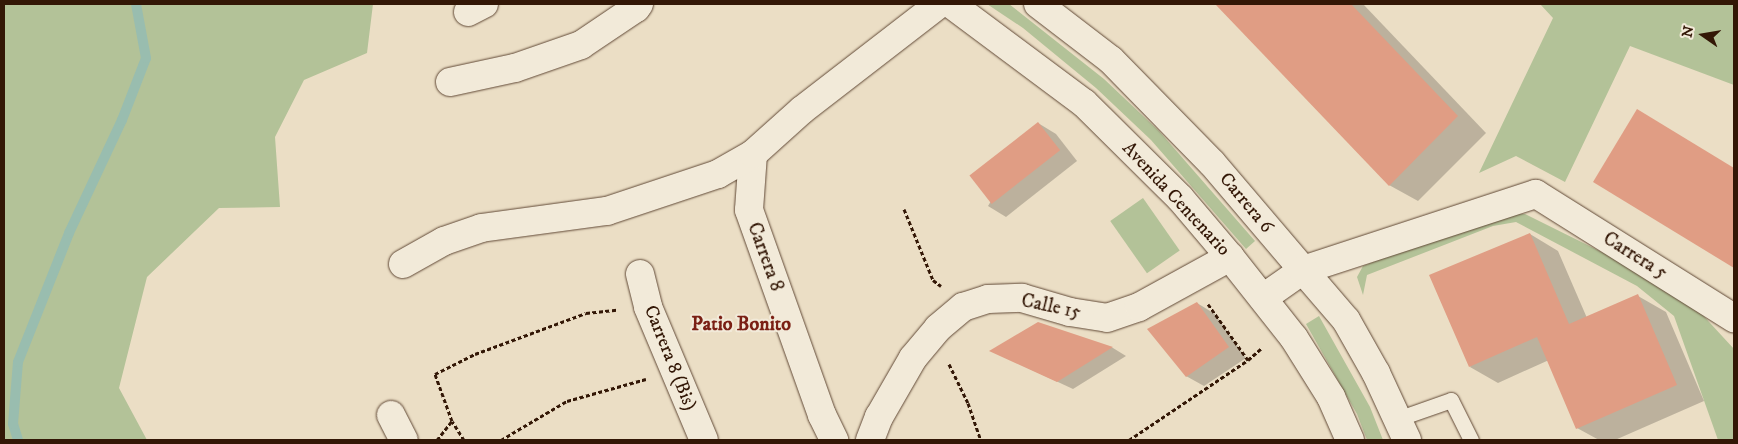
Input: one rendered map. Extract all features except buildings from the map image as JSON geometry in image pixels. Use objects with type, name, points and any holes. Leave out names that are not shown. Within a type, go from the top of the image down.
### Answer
[{"type":"street","points":[[450,82],[515,68],[581,45],[636,8],[639,4]]},
{"type":"street","points":[[403,264],[444,241],[481,228],[607,210],[718,174],[753,154],[802,110],[939,4]]},
{"type":"street","name":"Avenida Centenario","points":[[951,4],[1084,103],[1180,198],[1230,257],[1294,338],[1331,397],[1350,440]]},
{"type":"street","name":"Carrera 6","points":[[1038,4],[1117,67],[1212,163],[1346,320],[1376,373],[1402,430]]},
{"type":"street","name":"Carrera 8","points":[[753,154],[749,210],[822,415],[834,440]]},
{"type":"street","name":"Carrera 5","points":[[1303,270],[1536,194],[1734,318]]},
{"type":"street","name":"Calle 15","points":[[870,440],[879,417],[896,392],[913,358],[932,335],[963,307],[988,299],[1022,298],[1070,312],[1107,318],[1139,307],[1230,257]]},
{"type":"street","points":[[1263,298],[1303,270]]},
{"type":"street","name":"Carrera 8 (Bis)","points":[[640,274],[648,307],[673,372],[704,440]]},
{"type":"street","points":[[391,415],[404,440]]},
{"type":"lane","points":[[1402,430],[1451,400],[1471,440]]},
{"type":"path","points":[[904,209],[933,280],[963,307]]},
{"type":"path","points":[[464,440],[452,421],[435,374],[475,354],[586,313],[648,307]]},
{"type":"path","points":[[932,335],[968,403],[981,440]]},
{"type":"path","points":[[1129,440],[1248,360]]},
{"type":"path","points":[[501,440],[567,401],[673,372]]},
{"type":"path","points":[[437,440],[452,421]]},
{"type":"green space","points":[[4,4],[373,4],[367,53],[304,80],[275,137],[280,207],[219,208],[147,277],[119,388],[147,440],[4,440]]},
{"type":"green space","points":[[987,4],[1009,4],[1104,79],[1159,131],[1255,241],[1246,249],[1151,140],[1096,88],[1023,28]]},
{"type":"green space","points":[[1540,4],[1734,4],[1734,85],[1630,46],[1565,182],[1516,156],[1479,173],[1553,18]]},
{"type":"green space","points":[[1143,198],[1180,250],[1147,273],[1110,221]]},
{"type":"green space","points":[[1493,214],[1525,214],[1660,281],[1699,311],[1734,349],[1734,440],[1718,440],[1674,316],[1637,286],[1516,222],[1493,226],[1367,275],[1363,295],[1357,277],[1363,266]]},
{"type":"green space","points":[[1319,316],[1370,407],[1383,440],[1367,440],[1357,414],[1306,324]]},
{"type":"waterway","points":[[18,440],[13,424],[18,362],[69,233],[122,120],[146,58],[136,4]]},
{"type":"district","name":"Patio Bonito","points":[[741,324]]}]
